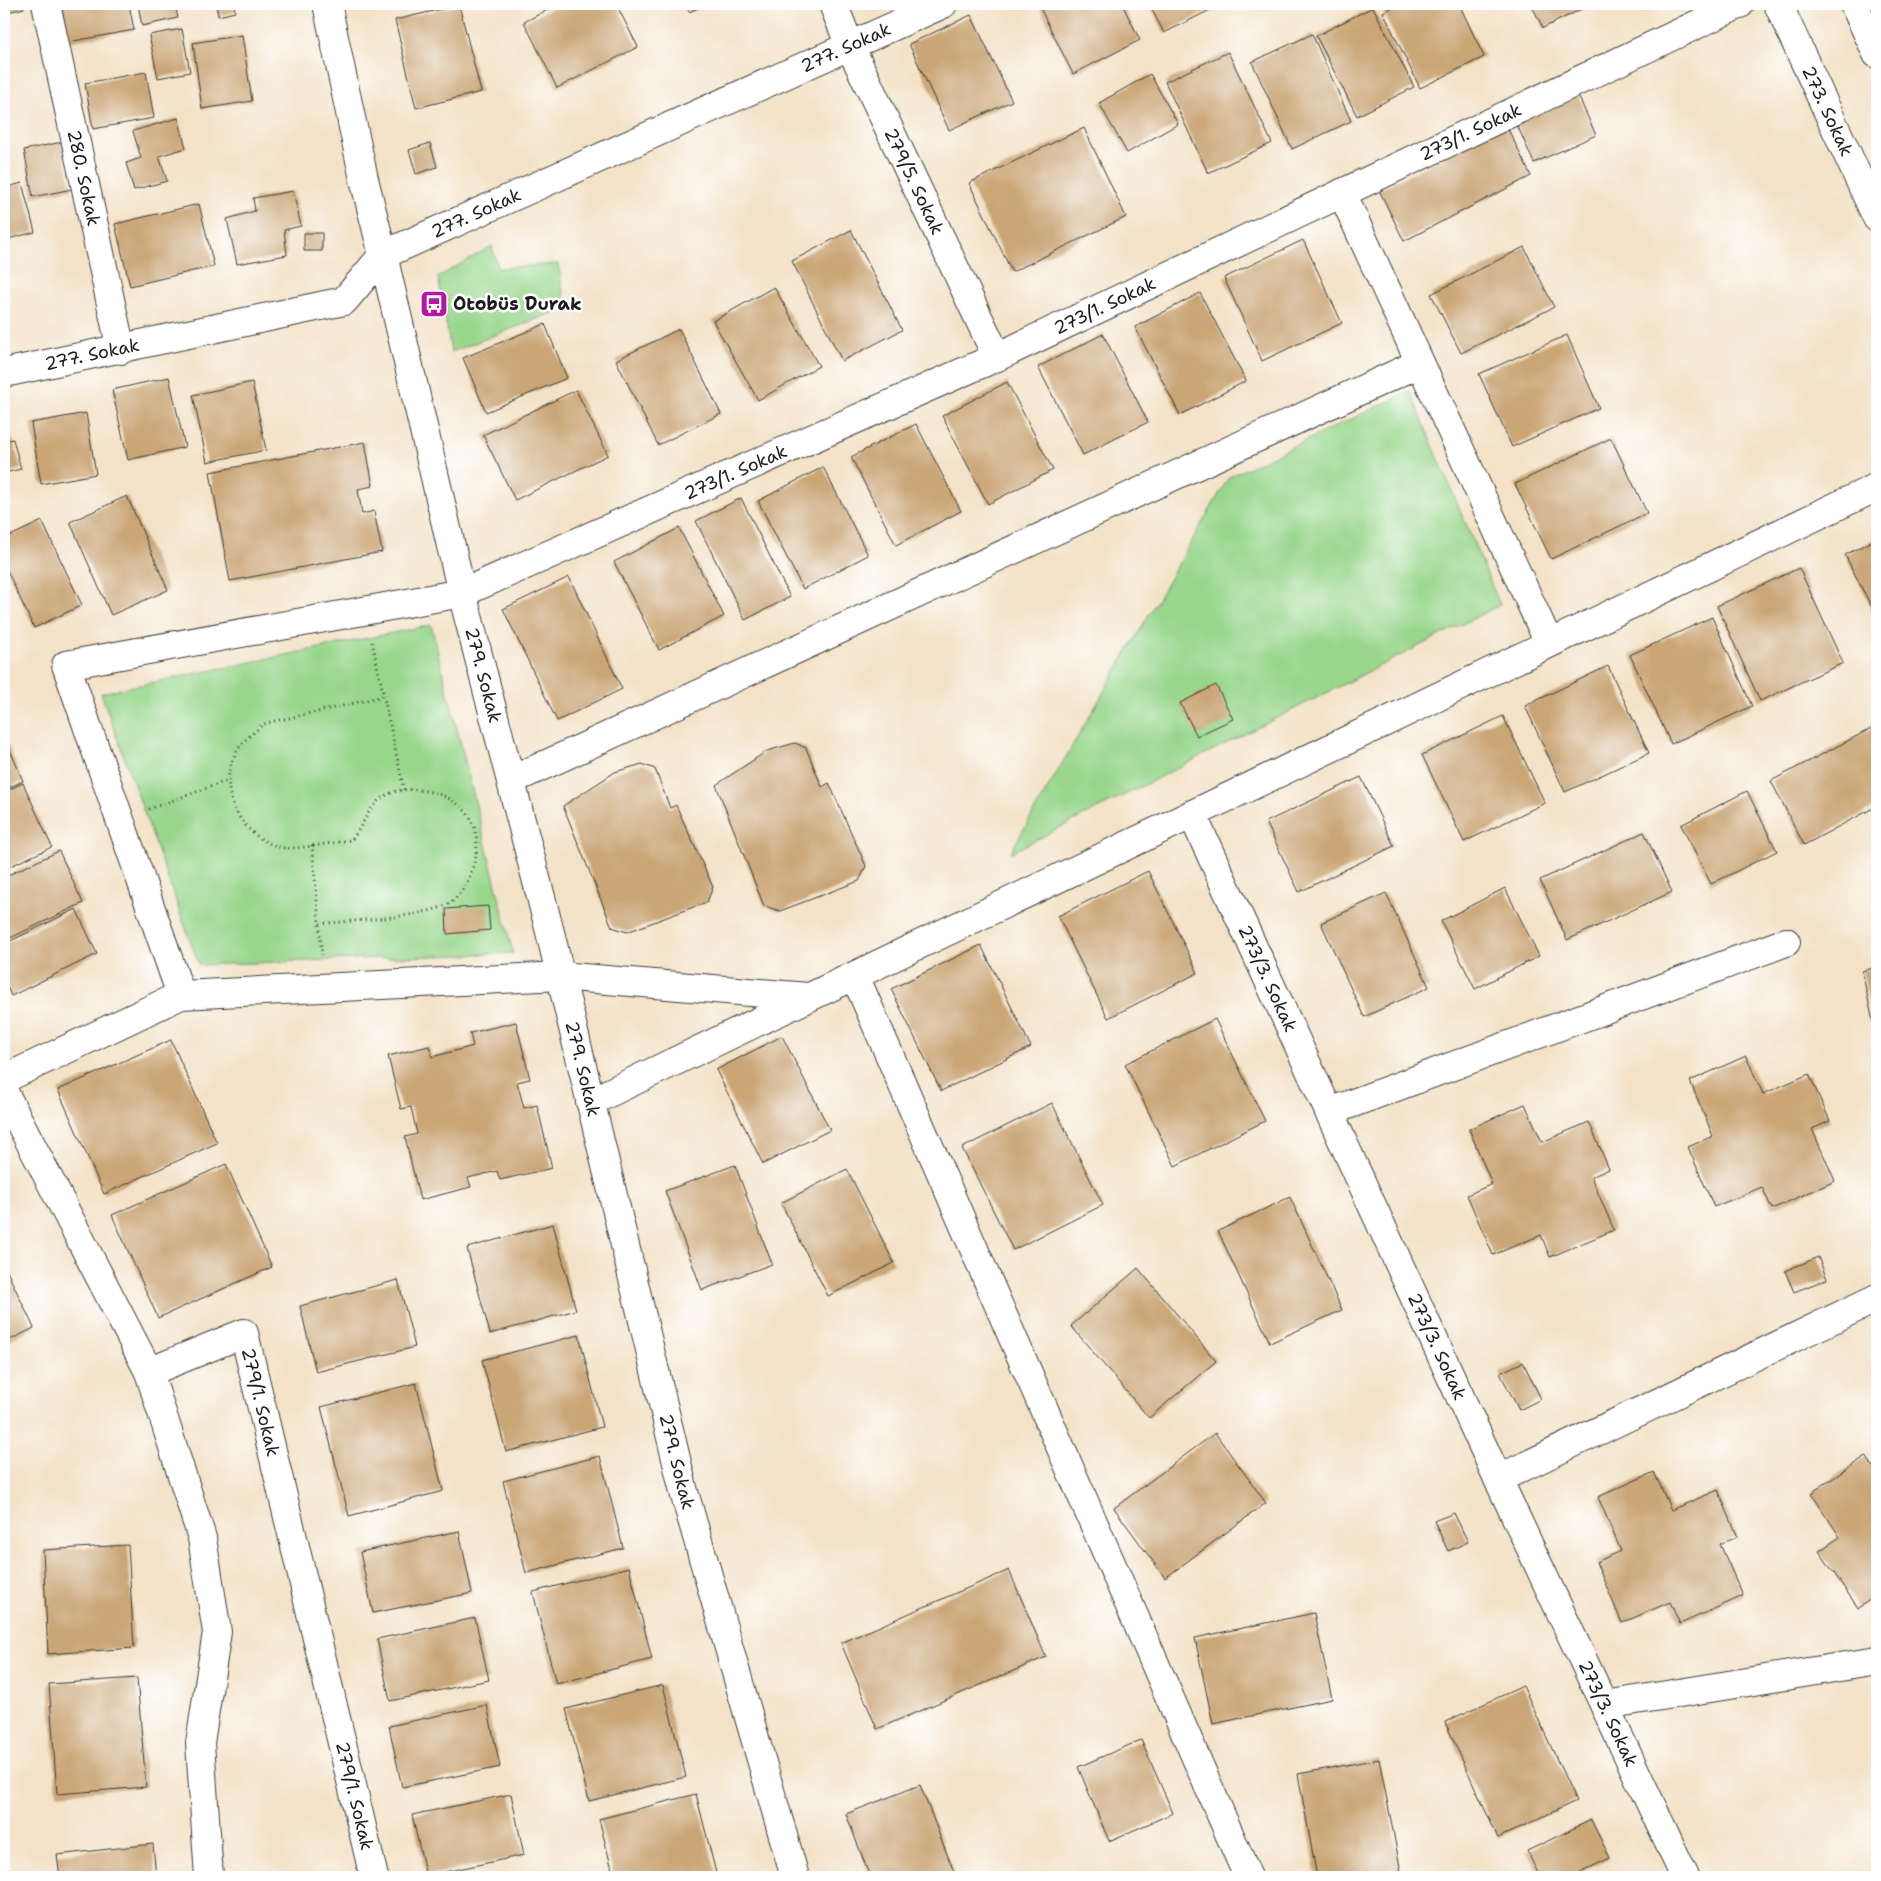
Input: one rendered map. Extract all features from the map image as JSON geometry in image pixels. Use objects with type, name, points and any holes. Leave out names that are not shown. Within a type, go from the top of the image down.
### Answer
[{"type":"street","name":"280. Sokak","points":[[46,4],[121,350]]},
{"type":"street","name":"279. Sokak","points":[[327,4],[364,179],[462,593],[512,780],[684,1492],[796,1877]]},
{"type":"street","name":"279/5. Sokak","points":[[833,4],[850,46],[998,358]]},
{"type":"street","name":"277. Sokak","points":[[4,373],[121,350],[344,301],[383,256],[943,4]]},
{"type":"street","name":"273/1. Sokak","points":[[120,820],[66,665],[462,593],[998,358],[1740,4]]},
{"type":"street","name":"273. Sokak","points":[[1778,4],[1877,218]]},
{"type":"street","points":[[1854,4],[1877,54]]},
{"type":"street","points":[[1342,193],[1549,643]]},
{"type":"street","points":[[512,780],[1420,362]]},
{"type":"street","points":[[590,1102],[1877,487]]},
{"type":"street","name":"273/3. Sokak","points":[[1192,814],[1498,1479],[1685,1877]]},
{"type":"street","points":[[120,820],[181,995]]},
{"type":"street","points":[[1329,1112],[1786,942]]},
{"type":"street","points":[[4,1079],[181,995],[560,976],[810,997]]},
{"type":"street","points":[[855,976],[1248,1877]]},
{"type":"street","points":[[4,1092],[149,1372],[202,1538],[217,1632],[200,1743],[209,1877]]},
{"type":"street","points":[[1498,1479],[1877,1298]]},
{"type":"street","name":"279/1. Sokak","points":[[149,1372],[244,1333],[374,1877]]},
{"type":"street","points":[[1605,1705],[1877,1661]]},
{"type":"path","points":[[365,611],[404,790]]},
{"type":"path","points":[[320,924],[434,911],[452,902],[468,881],[476,860],[478,837],[473,820],[465,808],[435,793],[409,788],[388,794],[375,804],[359,831],[351,840],[281,848],[259,838],[246,826],[235,810],[228,780],[228,772],[234,753],[248,737],[264,724],[383,696]]},
{"type":"path","points":[[120,820],[228,780]]},
{"type":"path","points":[[312,845],[325,988]]},
{"type":"green space","points":[[492,246],[498,268],[558,264],[566,308],[451,352],[438,277]]},
{"type":"green space","points":[[1410,391],[1500,605],[1010,853],[1229,477]]},
{"type":"green space","points":[[431,625],[513,953],[199,965],[101,693]]},
{"type":"building","points":[[4,4],[23,4],[24,8],[4,13]]},
{"type":"building","points":[[61,4],[129,4],[134,30],[68,42]]},
{"type":"building","points":[[138,4],[175,4],[178,18],[142,26]]},
{"type":"building","points":[[216,4],[234,4],[235,12],[218,16]]},
{"type":"building","points":[[559,4],[616,4],[638,47],[557,88],[524,22]]},
{"type":"building","points":[[685,4],[708,4],[689,12]]},
{"type":"building","points":[[1038,4],[1122,4],[1140,40],[1073,74]]},
{"type":"building","points":[[1149,4],[1222,4],[1164,33]]},
{"type":"building","points":[[1400,4],[1459,4],[1484,57],[1420,88],[1383,12]]},
{"type":"building","points":[[1531,4],[1592,4],[1543,28]]},
{"type":"building","points":[[459,5],[481,92],[416,108],[395,20]]},
{"type":"building","points":[[1373,7],[1414,87],[1357,116],[1316,36]]},
{"type":"building","points":[[971,15],[1012,101],[949,130],[909,44]]},
{"type":"building","points":[[182,29],[190,72],[158,78],[149,35]]},
{"type":"building","points":[[1312,34],[1351,121],[1292,149],[1252,62]]},
{"type":"building","points":[[242,35],[252,101],[202,109],[193,43]]},
{"type":"building","points":[[1228,52],[1272,143],[1208,173],[1165,82]]},
{"type":"building","points":[[146,72],[154,118],[93,129],[85,83]]},
{"type":"building","points":[[1150,74],[1178,124],[1127,153],[1099,103]]},
{"type":"building","points":[[1576,91],[1596,135],[1534,163],[1514,118]]},
{"type":"building","points":[[178,118],[186,148],[159,156],[167,181],[134,190],[126,163],[141,158],[133,131]]},
{"type":"building","points":[[1506,125],[1531,176],[1404,241],[1379,190]]},
{"type":"building","points":[[1084,128],[1126,217],[1012,272],[969,183]]},
{"type":"building","points":[[62,142],[72,189],[33,197],[24,150]]},
{"type":"building","points":[[430,143],[437,167],[416,174],[409,150]]},
{"type":"building","points":[[22,183],[35,232],[4,240],[4,188]]},
{"type":"building","points":[[293,191],[301,226],[284,230],[287,255],[237,264],[227,219],[255,211],[253,198]]},
{"type":"building","points":[[199,204],[214,266],[130,286],[115,224]]},
{"type":"building","points":[[851,230],[902,330],[842,361],[792,261]]},
{"type":"building","points":[[304,233],[322,233],[322,251],[304,251]]},
{"type":"building","points":[[1303,240],[1342,323],[1262,361],[1224,278]]},
{"type":"building","points":[[1524,247],[1554,307],[1461,353],[1431,294]]},
{"type":"building","points":[[774,287],[819,366],[758,400],[713,321]]},
{"type":"building","points":[[1200,293],[1246,381],[1180,415],[1135,327]]},
{"type":"building","points":[[545,324],[567,378],[486,412],[463,358]]},
{"type":"building","points":[[679,329],[721,414],[658,445],[616,360]]},
{"type":"building","points":[[1103,334],[1148,422],[1083,455],[1038,367]]},
{"type":"building","points":[[1567,335],[1599,408],[1512,447],[1479,374]]},
{"type":"building","points":[[169,377],[185,447],[128,460],[112,390]]},
{"type":"building","points":[[252,382],[266,450],[207,462],[193,395]]},
{"type":"building","points":[[1007,382],[1053,470],[988,504],[942,416]]},
{"type":"building","points":[[576,390],[608,455],[515,500],[483,435]]},
{"type":"building","points":[[86,413],[96,474],[41,484],[31,423]]},
{"type":"building","points":[[916,424],[961,511],[896,545],[851,457]]},
{"type":"building","points":[[1611,438],[1647,513],[1551,559],[1515,484]]},
{"type":"building","points":[[13,439],[21,469],[4,473],[4,441]]},
{"type":"building","points":[[365,442],[373,486],[358,489],[362,514],[374,511],[382,552],[230,581],[210,472]]},
{"type":"building","points":[[823,467],[868,555],[803,589],[758,501]]},
{"type":"building","points":[[127,496],[168,590],[111,615],[70,522]]},
{"type":"building","points":[[741,498],[790,597],[745,620],[696,521]]},
{"type":"building","points":[[42,521],[82,605],[34,628],[4,564],[4,539]]},
{"type":"building","points":[[679,528],[724,616],[659,650],[614,562]]},
{"type":"building","points":[[1877,538],[1877,618],[1845,555]]},
{"type":"building","points":[[1799,568],[1843,663],[1760,701],[1717,606]]},
{"type":"building","points":[[569,577],[622,689],[557,721],[503,609]]},
{"type":"building","points":[[1712,617],[1752,706],[1671,744],[1630,655]]},
{"type":"building","points":[[1608,666],[1649,753],[1565,792],[1525,706]]},
{"type":"building","points":[[1216,685],[1233,719],[1197,736],[1180,703]]},
{"type":"building","points":[[1503,716],[1545,803],[1464,842],[1422,755]]},
{"type":"building","points":[[1876,726],[1877,806],[1804,845],[1771,781]]},
{"type":"building","points":[[4,735],[23,781],[4,790]]},
{"type":"building","points":[[795,743],[806,748],[822,787],[829,783],[866,866],[859,881],[780,911],[764,906],[716,785],[767,751]]},
{"type":"building","points":[[642,764],[655,769],[670,808],[676,805],[713,887],[707,902],[627,932],[612,927],[563,806],[615,772]]},
{"type":"building","points":[[1361,777],[1394,846],[1299,892],[1266,822]]},
{"type":"building","points":[[23,783],[52,847],[4,869],[4,792]]},
{"type":"building","points":[[1747,791],[1777,851],[1711,884],[1681,825]]},
{"type":"building","points":[[1644,832],[1672,892],[1567,940],[1540,880]]},
{"type":"building","points":[[59,851],[83,903],[4,941],[4,877]]},
{"type":"building","points":[[1148,871],[1198,973],[1108,1018],[1058,916]]},
{"type":"building","points":[[1505,888],[1539,956],[1475,989],[1441,921]]},
{"type":"building","points":[[1386,893],[1429,987],[1364,1017],[1321,923]]},
{"type":"building","points":[[488,906],[490,930],[447,934],[446,909]]},
{"type":"building","points":[[76,909],[97,954],[11,996],[4,980],[4,944]]},
{"type":"building","points":[[981,945],[1031,1047],[941,1091],[891,989]]},
{"type":"building","points":[[1877,967],[1877,1031],[1875,1031],[1862,971]]},
{"type":"building","points":[[1215,1019],[1265,1121],[1175,1166],[1125,1064]]},
{"type":"building","points":[[516,1022],[530,1079],[517,1082],[524,1108],[537,1105],[552,1168],[500,1180],[497,1171],[468,1178],[471,1187],[420,1200],[405,1137],[417,1134],[411,1107],[401,1109],[388,1056],[429,1046],[432,1057],[473,1046],[470,1033]]},
{"type":"building","points":[[782,1036],[830,1130],[763,1164],[716,1070]]},
{"type":"building","points":[[171,1040],[217,1143],[104,1194],[58,1090]]},
{"type":"building","points":[[1746,1056],[1763,1094],[1809,1074],[1830,1121],[1812,1129],[1835,1181],[1772,1209],[1762,1187],[1714,1207],[1688,1147],[1713,1136],[1690,1081]]},
{"type":"building","points":[[1052,1103],[1103,1205],[1013,1250],[962,1148]]},
{"type":"building","points":[[1525,1104],[1542,1142],[1589,1122],[1609,1169],[1591,1177],[1614,1230],[1550,1257],[1541,1235],[1493,1255],[1467,1195],[1492,1184],[1469,1129]]},
{"type":"building","points":[[226,1164],[272,1267],[158,1318],[112,1215]]},
{"type":"building","points":[[735,1165],[772,1264],[702,1290],[665,1191]]},
{"type":"building","points":[[847,1169],[894,1263],[828,1296],[781,1203]]},
{"type":"building","points":[[1290,1197],[1342,1310],[1270,1343],[1218,1231]]},
{"type":"building","points":[[553,1224],[576,1310],[490,1334],[467,1248]]},
{"type":"building","points":[[1818,1257],[1827,1279],[1794,1292],[1785,1271]]},
{"type":"building","points":[[4,1265],[34,1328],[4,1343]]},
{"type":"building","points":[[1138,1268],[1216,1361],[1149,1418],[1071,1326]]},
{"type":"building","points":[[398,1280],[415,1347],[316,1372],[300,1306]]},
{"type":"building","points":[[579,1335],[602,1427],[506,1452],[482,1360]]},
{"type":"building","points":[[1523,1362],[1541,1399],[1519,1410],[1500,1373]]},
{"type":"building","points":[[416,1383],[443,1491],[349,1516],[321,1407]]},
{"type":"building","points":[[1215,1433],[1266,1503],[1165,1578],[1114,1508]]},
{"type":"building","points":[[600,1456],[623,1548],[526,1573],[503,1481]]},
{"type":"building","points":[[1866,1456],[1877,1473],[1877,1595],[1858,1608],[1819,1551],[1840,1537],[1811,1493]]},
{"type":"building","points":[[1654,1472],[1671,1510],[1718,1490],[1738,1537],[1720,1544],[1743,1596],[1680,1624],[1670,1602],[1622,1623],[1596,1562],[1621,1551],[1598,1497]]},
{"type":"building","points":[[1454,1513],[1468,1542],[1448,1551],[1434,1521]]},
{"type":"building","points":[[459,1531],[472,1593],[373,1613],[360,1552]]},
{"type":"building","points":[[128,1545],[134,1648],[48,1654],[43,1550]]},
{"type":"building","points":[[629,1567],[652,1659],[556,1684],[533,1592]]},
{"type":"building","points":[[1009,1570],[1046,1657],[877,1729],[841,1643]]},
{"type":"building","points":[[1314,1613],[1332,1699],[1213,1724],[1195,1638]]},
{"type":"building","points":[[475,1618],[489,1680],[390,1701],[377,1639]]},
{"type":"building","points":[[137,1678],[146,1787],[57,1794],[49,1684]]},
{"type":"building","points":[[663,1685],[686,1777],[589,1801],[566,1709]]},
{"type":"building","points":[[1523,1686],[1576,1801],[1498,1838],[1445,1722]]},
{"type":"building","points":[[487,1705],[500,1767],[402,1787],[389,1726]]},
{"type":"building","points":[[1141,1740],[1173,1813],[1109,1841],[1078,1767]]},
{"type":"building","points":[[1379,1759],[1402,1877],[1317,1877],[1298,1774]]},
{"type":"building","points":[[920,1785],[956,1877],[870,1877],[846,1814]]},
{"type":"building","points":[[511,1794],[524,1855],[426,1876],[412,1815]]},
{"type":"building","points":[[696,1794],[717,1877],[614,1877],[599,1819]]},
{"type":"building","points":[[1591,1820],[1610,1858],[1570,1877],[1540,1877],[1527,1851]]},
{"type":"building","points":[[153,1844],[156,1877],[60,1877],[57,1855]]},
{"type":"place","name":"Otobüs Durak","points":[[434,304]]}]
